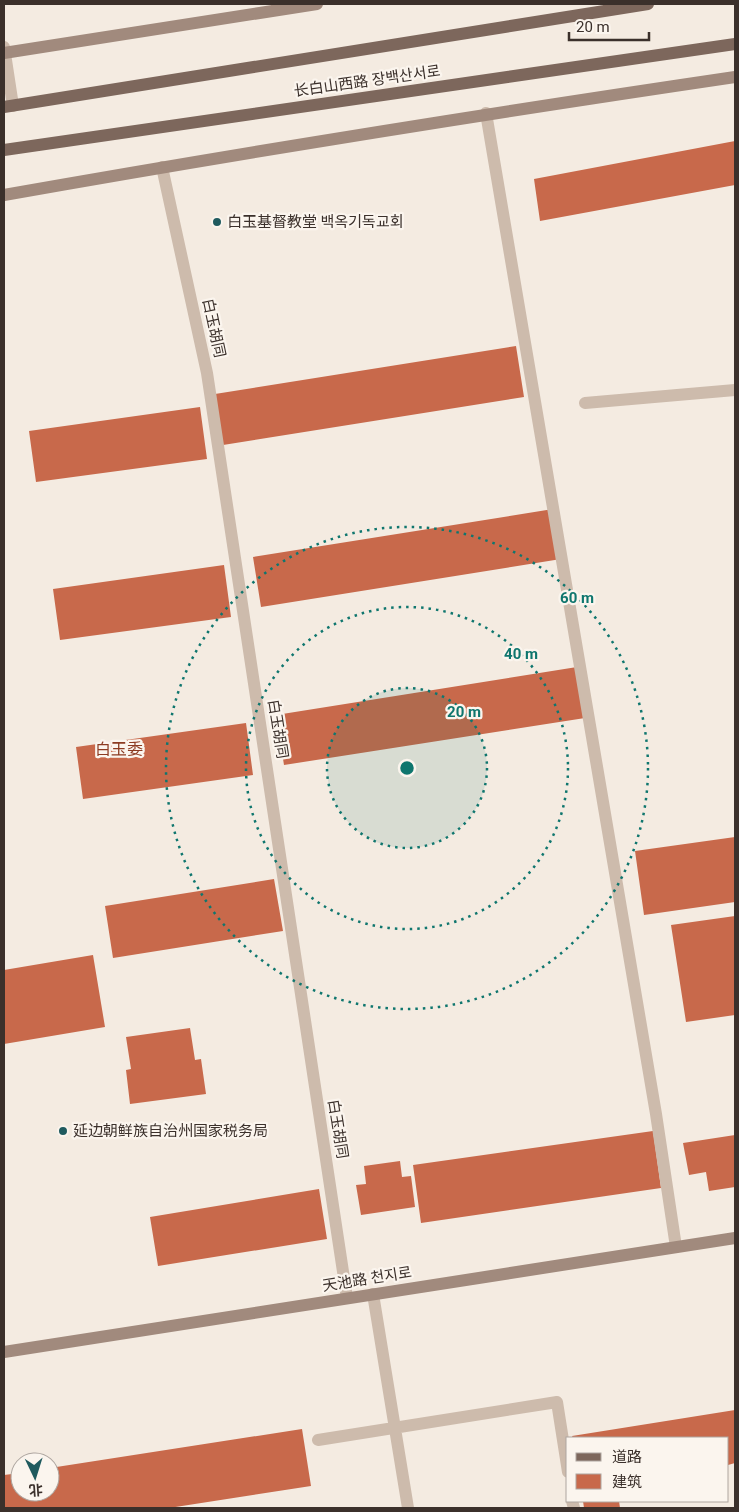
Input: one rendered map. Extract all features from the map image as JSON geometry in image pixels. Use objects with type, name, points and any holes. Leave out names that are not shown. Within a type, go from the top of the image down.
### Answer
[{"type":"main road","name":"长白山西路 장백산서로","points":[[9,107],[648,4]]},
{"type":"main road","name":"长白山西路 장백산서로","points":[[4,150],[735,44]]},
{"type":"street","points":[[9,107],[4,51],[317,4]]},
{"type":"street","points":[[4,195],[486,114],[735,77]]},
{"type":"street","points":[[486,114],[655,1104],[676,1247]]},
{"type":"street","name":"白玉胡同","points":[[162,167],[208,372],[347,1298]]},
{"type":"street","points":[[585,403],[735,390]]},
{"type":"street","name":"天池路 천지로","points":[[4,1352],[735,1238]]},
{"type":"street","points":[[373,1294],[408,1508]]},
{"type":"street","points":[[318,1440],[556,1402],[566,1460]]},
{"type":"building","points":[[735,141],[735,185],[540,221],[534,179]]},
{"type":"building","points":[[516,346],[524,397],[223,445],[215,394]]},
{"type":"building","points":[[200,407],[207,459],[36,482],[29,431]]},
{"type":"building","points":[[553,509],[561,559],[261,607],[253,557]]},
{"type":"building","points":[[224,565],[231,617],[60,640],[53,589]]},
{"type":"building","points":[[577,667],[585,718],[284,765],[276,715]]},
{"type":"building","points":[[246,723],[253,775],[83,799],[76,747]]},
{"type":"building","points":[[735,837],[735,902],[644,915],[635,851]]},
{"type":"building","points":[[274,879],[283,931],[113,958],[105,906]]},
{"type":"building","points":[[735,916],[735,1015],[686,1022],[671,925]]},
{"type":"building","points":[[93,955],[105,1027],[4,1044],[4,970]]},
{"type":"building","points":[[190,1028],[195,1060],[201,1059],[206,1094],[130,1104],[126,1070],[131,1069],[126,1037]]},
{"type":"building","points":[[653,1131],[661,1188],[421,1223],[413,1165]]},
{"type":"building","points":[[735,1135],[735,1187],[709,1191],[706,1172],[689,1175],[683,1143]]},
{"type":"building","points":[[400,1161],[402,1177],[411,1176],[415,1207],[361,1215],[356,1185],[366,1184],[364,1166]]},
{"type":"building","points":[[319,1189],[327,1239],[158,1266],[150,1217]]},
{"type":"building","points":[[735,1410],[735,1463],[729,1465],[729,1437],[572,1436]]},
{"type":"building","points":[[302,1429],[311,1486],[169,1508],[4,1508],[4,1475],[10,1474],[10,1502],[60,1502],[60,1466]]},
{"type":"building","points":[[583,1502],[619,1502],[620,1508],[584,1508]]},
{"type":"place","name":"白玉基督教堂 백옥기독교회","points":[[217,222]]},
{"type":"place","name":"延边朝鲜族自治州国家税务局","points":[[63,1131]]},
{"type":"district","name":"白玉委","points":[[119,749]]}]
